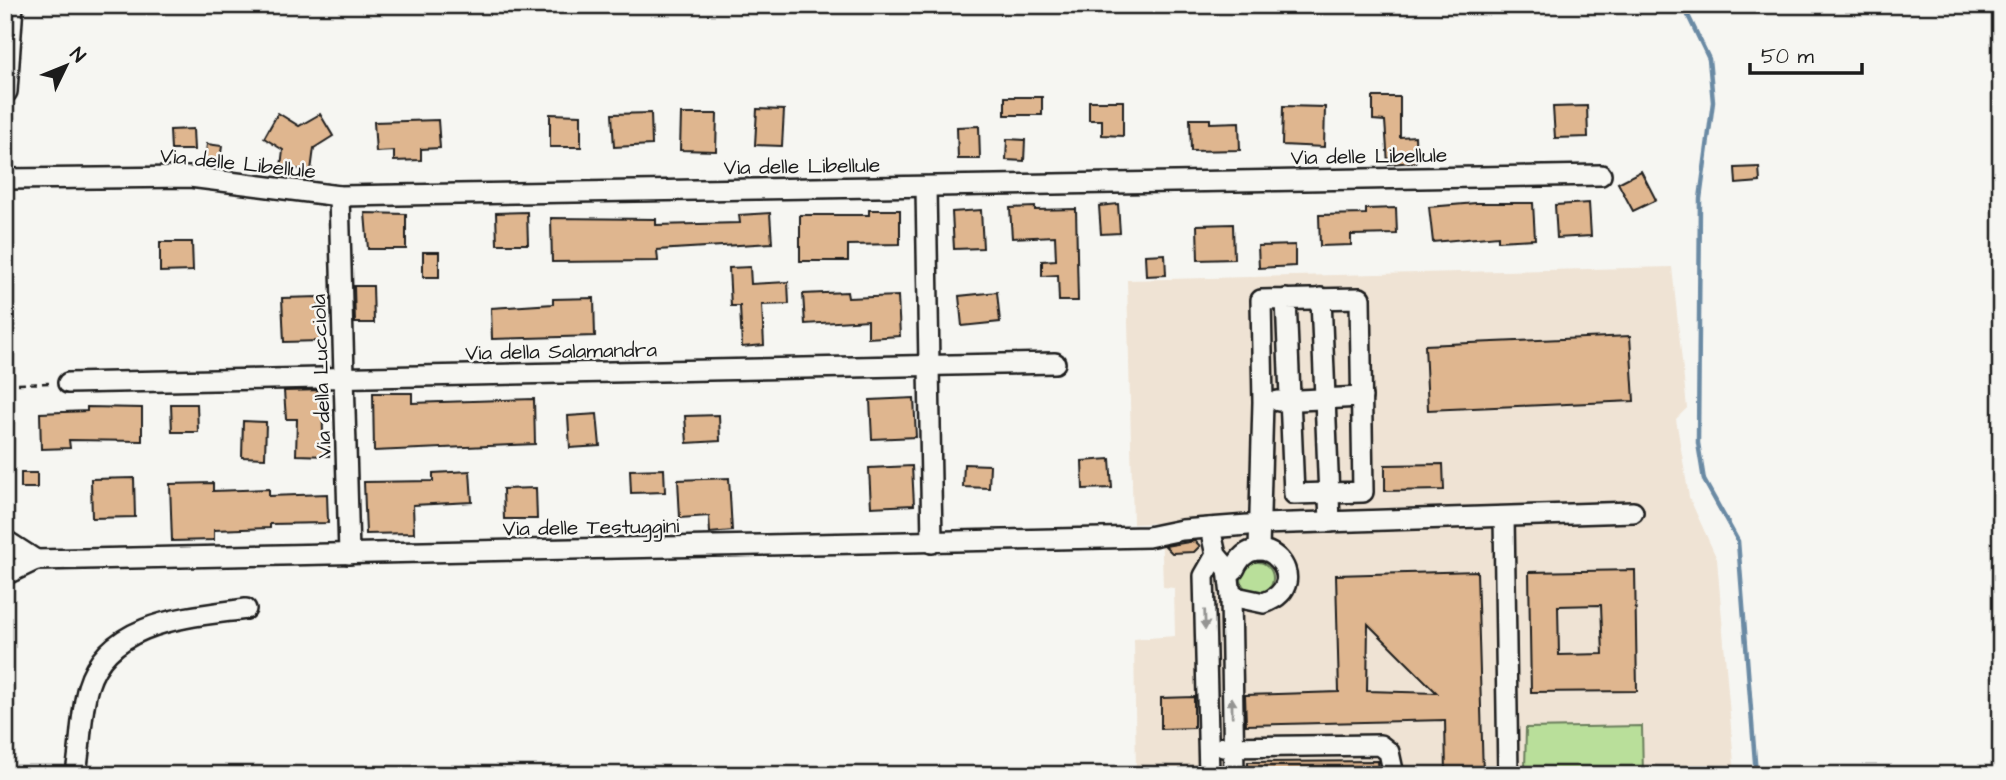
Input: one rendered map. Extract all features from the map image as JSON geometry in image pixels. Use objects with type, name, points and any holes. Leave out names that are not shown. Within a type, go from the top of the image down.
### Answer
[{"type":"main road","points":[[5,91],[11,5]]},
{"type":"street","name":"Via delle Libellule","points":[[5,179],[190,177],[339,196],[1601,175]]},
{"type":"street","points":[[926,187],[932,543]]},
{"type":"street","name":"Via della Lucciola","points":[[339,196],[349,554]]},
{"type":"street","points":[[1259,550],[1259,455],[1264,402],[1261,300],[1286,299],[1321,298],[1360,298],[1363,492],[1294,494],[1286,299]]},
{"type":"street","points":[[1321,298],[1330,522]]},
{"type":"street","name":"Via della Salamandra","points":[[68,383],[1055,363]]},
{"type":"street","points":[[1264,402],[1362,397]]},
{"type":"street","name":"Via delle Testuggini","points":[[36,560],[1148,537],[1182,530],[1261,524],[1633,512]]},
{"type":"street","points":[[1504,517],[1508,775]]},
{"type":"street","points":[[1210,528],[1231,596],[1234,775]]},
{"type":"street","points":[[5,540],[36,560]]},
{"type":"street","points":[[1222,562],[1234,570],[1243,556],[1259,550],[1275,555],[1286,569],[1284,587],[1280,594],[1264,603],[1231,596]]},
{"type":"street","points":[[5,575],[36,560]]},
{"type":"street","points":[[1209,775],[1204,576],[1222,562]]},
{"type":"street","points":[[77,766],[88,687],[98,665],[109,653],[137,631],[169,620],[246,609]]},
{"type":"street","points":[[1208,747],[1380,745],[1389,752],[1394,775]]},
{"type":"path","points":[[18,384],[68,383]]},
{"type":"shaded area","points":[[1672,267],[1687,408],[1676,419],[1689,497],[1717,559],[1735,775],[1136,775],[1134,639],[1175,636],[1174,588],[1163,587],[1161,523],[1133,524],[1127,280]]},
{"type":"green space","points":[[1257,562],[1268,567],[1273,578],[1268,589],[1257,594],[1246,589],[1241,578],[1246,567]]},
{"type":"green space","points":[[1642,726],[1643,775],[1546,775],[1546,771],[1525,769],[1526,728]]},
{"type":"building","points":[[1005,97],[1042,97],[1042,115],[1005,115]]},
{"type":"building","points":[[1373,97],[1400,97],[1400,137],[1415,136],[1416,162],[1388,164],[1385,121],[1373,120]]},
{"type":"building","points":[[1089,101],[1123,101],[1123,136],[1102,135],[1102,120],[1089,120]]},
{"type":"building","points":[[1283,106],[1325,107],[1324,147],[1282,145]]},
{"type":"building","points":[[1587,106],[1588,137],[1555,138],[1553,107]]},
{"type":"building","points":[[757,109],[784,110],[782,146],[755,145]]},
{"type":"building","points":[[278,113],[299,126],[320,114],[333,136],[314,148],[311,171],[281,167],[283,150],[264,138]]},
{"type":"building","points":[[651,113],[652,145],[614,147],[612,114]]},
{"type":"building","points":[[550,114],[581,115],[581,147],[550,147]]},
{"type":"building","points":[[681,114],[717,114],[716,151],[680,150]]},
{"type":"building","points":[[1190,119],[1210,119],[1210,123],[1239,122],[1240,150],[1191,151]]},
{"type":"building","points":[[438,120],[440,148],[421,149],[421,160],[394,161],[394,151],[376,152],[374,122]]},
{"type":"building","points":[[979,126],[980,159],[958,159],[957,127]]},
{"type":"building","points":[[193,129],[194,150],[171,150],[170,130]]},
{"type":"building","points":[[1007,139],[1025,140],[1024,161],[1006,160]]},
{"type":"building","points":[[207,144],[222,146],[219,167],[204,165]]},
{"type":"building","points":[[1759,167],[1760,182],[1736,184],[1735,168]]},
{"type":"building","points":[[1641,171],[1656,200],[1633,211],[1618,183]]},
{"type":"building","points":[[1476,203],[1533,203],[1535,239],[1498,241],[1498,236],[1433,242],[1429,207]]},
{"type":"building","points":[[1589,203],[1591,236],[1557,238],[1555,205]]},
{"type":"building","points":[[1118,204],[1120,233],[1101,234],[1099,206]]},
{"type":"building","points":[[1035,207],[1035,210],[1076,209],[1078,301],[1059,301],[1058,275],[1042,276],[1042,261],[1056,260],[1055,236],[1012,238],[1010,208]]},
{"type":"building","points":[[1396,208],[1397,234],[1351,235],[1351,245],[1320,246],[1319,215],[1366,214],[1366,209]]},
{"type":"building","points":[[869,210],[900,210],[900,244],[848,245],[848,261],[800,261],[800,215],[869,215]]},
{"type":"building","points":[[981,210],[983,248],[954,249],[952,212]]},
{"type":"building","points":[[527,212],[528,244],[497,244],[496,213]]},
{"type":"building","points":[[365,213],[406,214],[406,249],[368,249]]},
{"type":"building","points":[[770,213],[772,243],[657,250],[658,261],[552,262],[551,218],[656,219],[656,225],[740,223],[739,215]]},
{"type":"building","points":[[1233,224],[1234,259],[1198,260],[1197,225]]},
{"type":"building","points":[[160,242],[192,242],[193,271],[160,272]]},
{"type":"building","points":[[1295,245],[1295,266],[1259,268],[1258,246]]},
{"type":"building","points":[[423,252],[439,252],[439,277],[423,277]]},
{"type":"building","points":[[1165,254],[1166,275],[1146,276],[1145,255]]},
{"type":"building","points":[[750,267],[751,284],[788,282],[789,304],[762,305],[764,345],[742,347],[740,306],[731,306],[729,268]]},
{"type":"building","points":[[354,286],[373,286],[374,323],[355,323]]},
{"type":"building","points":[[847,292],[848,298],[898,296],[900,336],[868,338],[868,320],[805,324],[803,294]]},
{"type":"building","points":[[997,292],[1000,322],[962,326],[959,296]]},
{"type":"building","points":[[319,297],[320,341],[284,342],[282,298]]},
{"type":"building","points":[[594,298],[595,336],[492,339],[491,308],[553,304],[553,299]]},
{"type":"building","points":[[1630,336],[1634,401],[1428,410],[1425,345]]},
{"type":"building","points":[[322,390],[323,433],[329,433],[329,456],[296,455],[297,419],[286,419],[284,391]]},
{"type":"building","points":[[373,393],[412,393],[412,403],[534,399],[535,444],[374,451]]},
{"type":"building","points":[[914,398],[916,437],[872,439],[870,400]]},
{"type":"building","points":[[171,404],[197,404],[198,432],[172,432]]},
{"type":"building","points":[[87,407],[142,408],[142,441],[69,440],[70,448],[41,449],[40,413],[87,411]]},
{"type":"building","points":[[597,414],[600,446],[570,448],[568,416]]},
{"type":"building","points":[[719,415],[720,441],[687,443],[685,416]]},
{"type":"building","points":[[243,421],[266,422],[265,458],[242,457]]},
{"type":"building","points":[[1110,459],[1112,488],[1083,489],[1082,461]]},
{"type":"building","points":[[964,464],[990,465],[989,488],[963,487]]},
{"type":"building","points":[[1443,464],[1444,490],[1385,491],[1385,465]]},
{"type":"building","points":[[912,466],[914,505],[871,507],[869,468]]},
{"type":"building","points":[[664,469],[665,492],[631,493],[630,470]]},
{"type":"building","points":[[470,471],[472,502],[413,505],[414,533],[366,534],[364,482],[433,481],[433,473]]},
{"type":"building","points":[[21,473],[37,473],[37,488],[21,488]]},
{"type":"building","points":[[134,478],[135,517],[92,518],[91,479]]},
{"type":"building","points":[[729,478],[732,531],[710,533],[709,516],[680,518],[678,480]]},
{"type":"building","points":[[213,483],[213,491],[269,489],[269,496],[327,494],[328,523],[270,524],[270,528],[214,530],[214,540],[172,541],[170,484]]},
{"type":"building","points":[[536,488],[537,519],[504,519],[503,489]]},
{"type":"building","points":[[1195,541],[1200,546],[1194,552],[1172,553],[1165,546]]},
{"type":"building","points":[[1635,570],[1637,691],[1531,692],[1529,572]],"holes":[[[1601,605],[1603,654],[1559,655],[1558,606]]]},
{"type":"building","points":[[1477,571],[1483,775],[1446,775],[1445,720],[1246,725],[1245,695],[1339,692],[1336,575]],"holes":[[[1368,624],[1437,693],[1367,691]]]},
{"type":"building","points":[[1194,697],[1194,728],[1161,729],[1161,698]]},
{"type":"building","points":[[1378,761],[1379,775],[1248,775],[1248,762]]},
{"type":"waterway","points":[[1683,5],[1709,59],[1713,102],[1700,199],[1698,443],[1704,480],[1738,541],[1756,775]]}]
